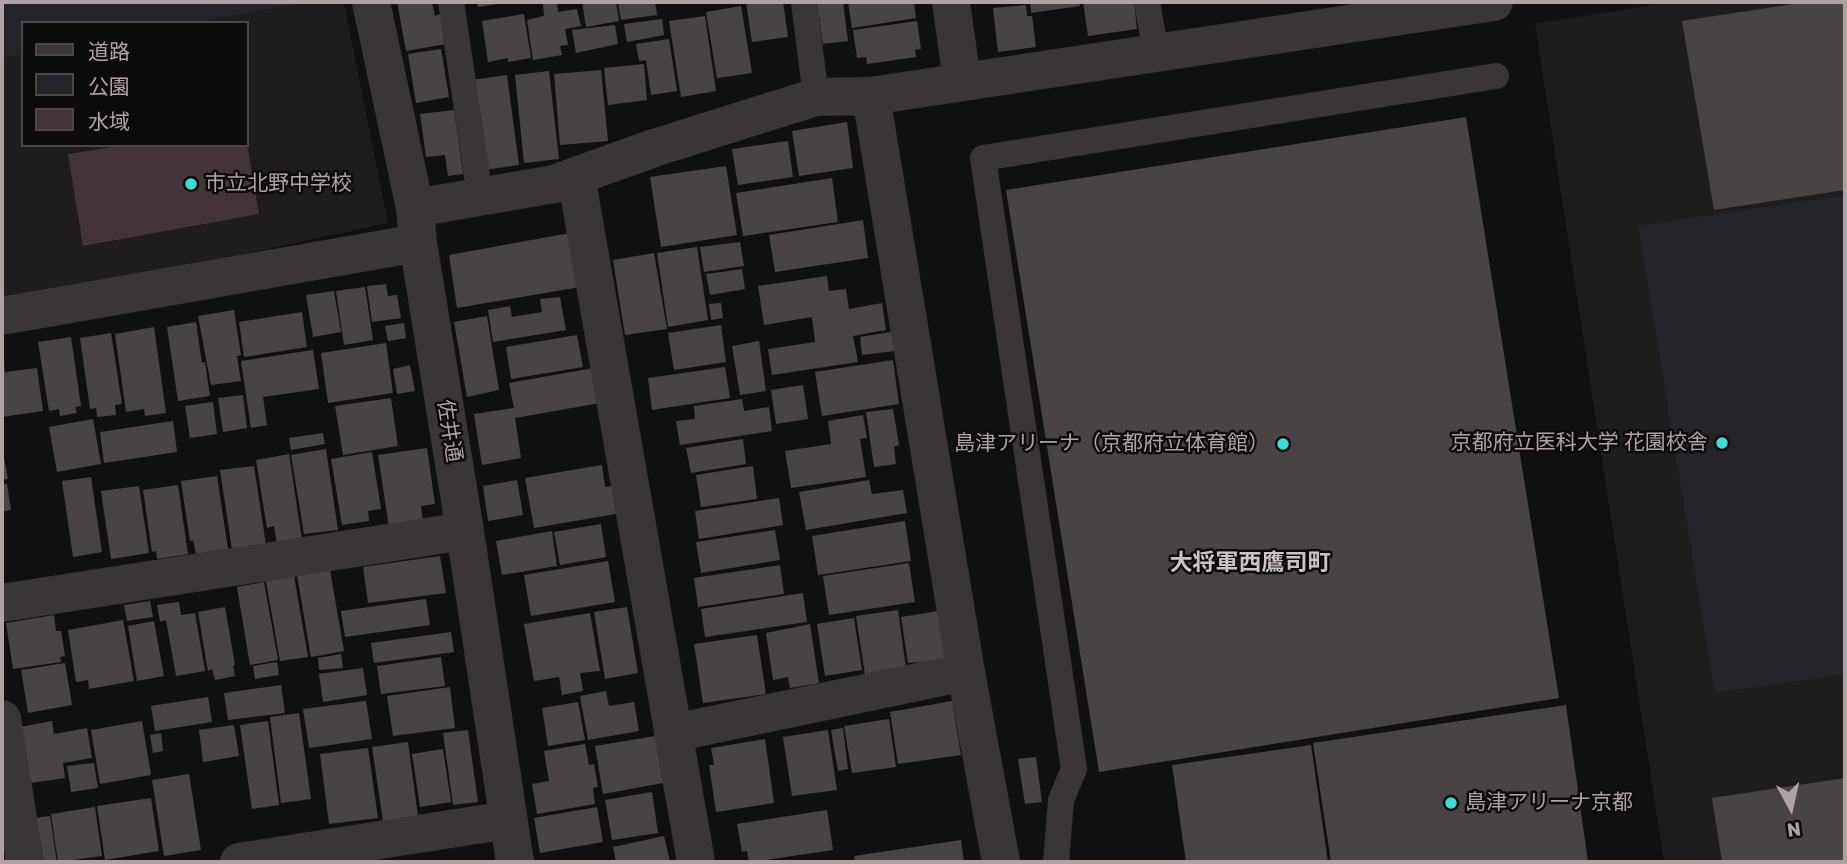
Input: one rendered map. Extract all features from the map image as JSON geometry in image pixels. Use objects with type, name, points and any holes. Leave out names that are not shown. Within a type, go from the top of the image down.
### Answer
[{"type":"street","name":"佐井通","points":[[371,2],[416,225],[515,862]]},
{"type":"street","points":[[951,2],[962,81]]},
{"type":"street","points":[[2,316],[416,225],[480,196],[554,184],[654,148],[816,97],[871,96],[1494,2]]},
{"type":"street","points":[[871,96],[966,672],[1001,862]]},
{"type":"street","points":[[576,176],[696,862]]},
{"type":"street","points":[[2,603],[465,531]]},
{"type":"street","points":[[673,733],[966,672]]},
{"type":"street","points":[[2,719],[25,862]]},
{"type":"street","points":[[239,862],[508,820]]},
{"type":"lane","points":[[451,2],[480,196]]},
{"type":"lane","points":[[804,2],[816,97]]},
{"type":"lane","points":[[1147,2],[1156,52]]},
{"type":"lane","points":[[1056,862],[1061,800],[1074,769],[983,158],[1496,76]]},
{"type":"shaded area","name":"市立北野中学校","points":[[2,2],[344,2],[388,223],[184,267],[2,300]]},
{"type":"shaded area","name":"京都府立医科大学 花園校舎","points":[[1669,2],[1845,2],[1845,862],[1664,862],[1535,24]]},
{"type":"green space","points":[[2,2],[307,2],[203,21],[21,21],[21,54],[2,57]]},
{"type":"green space","points":[[1845,195],[1845,674],[1715,693],[1638,226]]},
{"type":"water","points":[[112,147],[248,147],[259,214],[83,246],[68,154]]},
{"type":"building","points":[[397,2],[432,2],[435,16],[440,14],[446,44],[406,51]]},
{"type":"building","points":[[477,2],[505,2],[505,3],[478,7]]},
{"type":"building","points":[[557,2],[558,12],[577,9],[581,26],[565,29],[568,45],[560,46],[562,55],[533,60],[527,20],[544,16],[543,4]]},
{"type":"building","points":[[582,2],[616,2],[619,21],[586,27]]},
{"type":"building","points":[[618,2],[655,2],[657,15],[621,20]]},
{"type":"building","points":[[746,2],[783,2],[788,37],[752,42]]},
{"type":"building","points":[[817,2],[843,2],[848,41],[823,44]]},
{"type":"building","points":[[848,2],[914,3],[916,18],[852,28]]},
{"type":"building","points":[[1030,2],[1079,2],[1080,6],[1031,13]]},
{"type":"building","points":[[1083,2],[1134,2],[1137,29],[1088,36]]},
{"type":"building","points":[[1806,2],[1845,2],[1845,190],[1714,210],[1682,21]]},
{"type":"building","points":[[1026,5],[1027,16],[1032,16],[1036,47],[998,52],[993,8]]},
{"type":"building","points":[[741,6],[752,73],[717,78],[706,12]]},
{"type":"building","points":[[524,14],[531,58],[508,62],[508,58],[488,62],[482,21]]},
{"type":"building","points":[[705,16],[716,91],[681,97],[669,21]]},
{"type":"building","points":[[662,19],[664,35],[627,42],[624,24]]},
{"type":"building","points":[[917,21],[921,49],[915,50],[916,57],[867,64],[866,57],[857,58],[853,30]]},
{"type":"building","points":[[615,25],[618,44],[576,53],[572,30]]},
{"type":"building","points":[[669,39],[677,91],[651,95],[646,60],[639,61],[636,44]]},
{"type":"building","points":[[441,49],[449,97],[416,103],[408,54]]},
{"type":"building","points":[[644,64],[647,100],[608,105],[604,68]]},
{"type":"building","points":[[601,70],[608,141],[560,145],[554,74]]},
{"type":"building","points":[[549,71],[559,159],[524,163],[515,75]]},
{"type":"building","points":[[507,75],[519,165],[484,170],[472,80]]},
{"type":"building","points":[[454,110],[463,174],[448,176],[445,155],[426,157],[420,114]]},
{"type":"building","name":"島津アリーナ（京都府立体育館）","points":[[1466,117],[1559,698],[1099,772],[1006,190]]},
{"type":"building","points":[[847,122],[853,168],[799,176],[792,131]]},
{"type":"building","points":[[788,141],[793,177],[738,185],[732,149]]},
{"type":"building","points":[[726,166],[737,235],[661,247],[650,177]]},
{"type":"building","points":[[832,178],[838,222],[743,236],[736,193]]},
{"type":"building","points":[[863,220],[868,258],[775,272],[769,235]]},
{"type":"building","points":[[570,233],[580,287],[457,308],[449,255]]},
{"type":"building","points":[[740,242],[744,266],[704,272],[700,247]]},
{"type":"building","points":[[697,247],[708,320],[668,327],[657,253]]},
{"type":"building","points":[[654,253],[667,329],[625,335],[613,260]]},
{"type":"building","points":[[742,269],[745,289],[710,295],[706,274]]},
{"type":"building","points":[[827,276],[829,291],[846,289],[849,309],[882,303],[886,330],[853,336],[858,362],[772,375],[768,349],[815,342],[812,317],[764,325],[758,286]]},
{"type":"building","points":[[386,284],[388,296],[397,295],[401,318],[372,322],[367,286]]},
{"type":"building","points":[[365,287],[373,340],[344,345],[336,291]]},
{"type":"building","points":[[334,291],[341,332],[313,337],[306,295]]},
{"type":"building","points":[[560,297],[566,330],[493,342],[488,310],[510,306],[512,317],[542,312],[540,299]]},
{"type":"building","points":[[721,303],[723,318],[711,320],[709,304]]},
{"type":"building","points":[[234,310],[241,355],[237,356],[241,381],[211,385],[198,316]]},
{"type":"building","points":[[302,312],[307,347],[244,357],[239,322]]},
{"type":"building","points":[[487,316],[499,390],[467,397],[454,322]]},
{"type":"building","points":[[196,322],[210,396],[178,401],[167,327]]},
{"type":"building","points":[[404,323],[406,338],[388,341],[385,326]]},
{"type":"building","points":[[721,325],[726,362],[674,370],[668,333]]},
{"type":"building","points":[[154,327],[166,413],[145,416],[144,409],[126,412],[115,334]]},
{"type":"building","points":[[891,332],[895,351],[862,355],[860,337]]},
{"type":"building","points":[[111,333],[122,404],[115,405],[116,415],[97,417],[96,408],[90,409],[80,338]]},
{"type":"building","points":[[577,335],[583,367],[511,379],[506,347]]},
{"type":"building","points":[[71,337],[81,406],[75,407],[77,413],[60,416],[59,409],[49,411],[38,342]]},
{"type":"building","points":[[759,341],[766,391],[740,395],[732,346]]},
{"type":"building","points":[[386,343],[393,393],[328,403],[321,353]]},
{"type":"building","points":[[313,350],[319,389],[263,397],[267,425],[251,428],[241,361]]},
{"type":"building","points":[[893,360],[899,404],[822,416],[815,372]]},
{"type":"building","points":[[4,364],[5,372],[37,368],[43,411],[2,417]]},
{"type":"building","points":[[410,365],[415,391],[397,394],[393,369]]},
{"type":"building","points":[[725,367],[730,398],[652,410],[648,378]]},
{"type":"building","points":[[594,368],[600,403],[515,418],[521,458],[482,465],[474,414],[514,408],[509,383]]},
{"type":"building","points":[[803,385],[808,419],[776,424],[771,390]]},
{"type":"building","points":[[243,395],[247,428],[223,432],[218,398]]},
{"type":"building","points":[[391,398],[398,446],[343,455],[335,406]]},
{"type":"building","points":[[742,399],[744,411],[769,407],[772,431],[680,445],[676,421],[695,419],[694,406]]},
{"type":"building","points":[[213,402],[217,434],[190,438],[185,406]]},
{"type":"building","points":[[893,409],[899,445],[894,447],[896,464],[874,467],[866,412]]},
{"type":"building","points":[[863,415],[867,438],[860,439],[866,477],[791,488],[785,451],[831,444],[828,421]]},
{"type":"building","points":[[93,419],[101,464],[57,472],[49,427]]},
{"type":"building","points":[[173,421],[177,452],[104,463],[100,432]]},
{"type":"building","points":[[323,433],[325,444],[291,450],[289,438]]},
{"type":"building","points":[[743,439],[746,464],[691,473],[686,448]]},
{"type":"building","points":[[2,446],[8,479],[2,480]]},
{"type":"building","points":[[427,448],[435,504],[421,506],[423,522],[389,527],[378,455]]},
{"type":"building","points":[[326,449],[338,530],[304,534],[291,455]]},
{"type":"building","points":[[372,452],[381,509],[368,511],[369,521],[342,525],[331,459]]},
{"type":"building","points":[[289,454],[302,540],[277,545],[274,526],[267,528],[256,460]]},
{"type":"building","points":[[602,465],[605,487],[616,486],[621,513],[534,528],[525,478]]},
{"type":"building","points":[[254,466],[266,545],[232,550],[220,470]]},
{"type":"building","points":[[753,466],[757,499],[701,507],[696,475]]},
{"type":"building","points":[[217,476],[228,549],[196,554],[193,540],[190,541],[181,481]]},
{"type":"building","points":[[91,477],[102,552],[73,557],[62,481]]},
{"type":"building","points":[[517,480],[523,515],[488,521],[483,486]]},
{"type":"building","points":[[869,480],[872,494],[903,490],[907,513],[806,530],[799,492]]},
{"type":"building","points":[[2,484],[7,484],[11,510],[2,512]]},
{"type":"building","points":[[178,485],[188,554],[157,559],[156,551],[152,552],[143,490]]},
{"type":"building","points":[[139,486],[149,553],[111,559],[101,491]]},
{"type":"building","points":[[779,498],[783,525],[699,539],[695,511]]},
{"type":"building","points":[[905,521],[911,561],[818,575],[812,536]]},
{"type":"building","points":[[601,524],[606,557],[560,565],[554,532]]},
{"type":"building","points":[[775,530],[780,560],[701,573],[696,542]]},
{"type":"building","points":[[552,531],[557,566],[502,575],[496,541]]},
{"type":"building","points":[[440,556],[446,593],[368,603],[363,567]]},
{"type":"building","points":[[608,561],[615,602],[531,616],[524,575]]},
{"type":"building","points":[[909,563],[915,602],[829,615],[823,576]]},
{"type":"building","points":[[780,565],[784,594],[698,607],[694,578]]},
{"type":"building","points":[[330,570],[344,651],[311,657],[297,575]]},
{"type":"building","points":[[294,576],[308,657],[280,661],[266,581]]},
{"type":"building","points":[[264,582],[278,660],[250,665],[237,587]]},
{"type":"building","points":[[803,593],[807,622],[705,637],[701,609]]},
{"type":"building","points":[[426,599],[430,625],[345,637],[341,611]]},
{"type":"building","points":[[150,601],[153,617],[127,621],[124,605]]},
{"type":"building","points":[[179,602],[181,615],[195,613],[205,671],[176,676],[166,620],[160,622],[157,605]]},
{"type":"building","points":[[225,607],[235,676],[215,680],[212,669],[208,671],[198,612]]},
{"type":"building","points":[[627,607],[638,673],[605,679],[594,612]]},
{"type":"building","points":[[898,610],[906,668],[865,675],[856,616]]},
{"type":"building","points":[[939,611],[947,664],[920,668],[919,662],[908,663],[901,617]]},
{"type":"building","points":[[590,613],[600,671],[580,673],[583,691],[562,695],[559,677],[534,681],[524,624]]},
{"type":"building","points":[[54,615],[56,631],[61,631],[65,656],[60,657],[61,662],[13,669],[6,623]]},
{"type":"building","points":[[854,618],[862,670],[825,676],[817,624]]},
{"type":"building","points":[[123,620],[134,681],[89,689],[88,680],[76,682],[68,630]]},
{"type":"building","points":[[154,621],[164,676],[137,681],[128,626]]},
{"type":"building","points":[[810,624],[819,683],[790,688],[788,677],[773,680],[766,633]]},
{"type":"building","points":[[451,632],[454,652],[374,663],[371,643]]},
{"type":"building","points":[[757,635],[766,694],[703,703],[694,644]]},
{"type":"building","points":[[341,654],[343,668],[319,670],[318,658]]},
{"type":"building","points":[[441,657],[445,686],[381,694],[377,666]]},
{"type":"building","points":[[277,662],[279,675],[255,679],[253,666]]},
{"type":"building","points":[[65,663],[72,705],[28,713],[21,670]]},
{"type":"building","points":[[363,668],[367,695],[323,702],[319,674]]},
{"type":"building","points":[[281,685],[285,713],[228,720],[224,693]]},
{"type":"building","points":[[450,687],[455,728],[393,736],[387,696]]},
{"type":"building","points":[[606,691],[609,706],[634,702],[639,731],[588,740],[580,696]]},
{"type":"building","points":[[208,697],[212,722],[155,731],[151,706]]},
{"type":"building","points":[[366,701],[372,739],[309,748],[303,709]]},
{"type":"building","points":[[952,701],[961,755],[898,764],[890,712]]},
{"type":"building","points":[[578,702],[585,740],[548,746],[542,708]]},
{"type":"building","name":"島津アリーナ京都","points":[[1566,705],[1588,862],[1331,862],[1313,743]]},
{"type":"building","points":[[299,713],[311,799],[281,803],[270,717]]},
{"type":"building","points":[[889,719],[896,767],[852,773],[844,726]]},
{"type":"building","points":[[52,721],[54,734],[87,728],[92,758],[63,763],[65,778],[30,783],[20,727]]},
{"type":"building","points":[[142,721],[151,775],[100,784],[91,730]]},
{"type":"building","points":[[268,721],[279,805],[252,809],[240,725]]},
{"type":"building","points":[[234,725],[239,756],[203,762],[199,730]]},
{"type":"building","points":[[843,728],[848,769],[838,771],[831,730]]},
{"type":"building","points":[[468,730],[478,802],[453,805],[443,733]]},
{"type":"building","points":[[828,730],[837,790],[792,796],[783,737]]},
{"type":"building","points":[[161,733],[163,751],[153,753],[150,735]]},
{"type":"building","points":[[655,736],[663,783],[603,794],[595,746]]},
{"type":"building","points":[[765,739],[774,803],[716,812],[709,765],[714,765],[711,748]]},
{"type":"building","points":[[408,742],[418,816],[383,821],[372,747]]},
{"type":"building","points":[[585,744],[589,765],[594,764],[598,787],[593,788],[595,804],[537,814],[532,784],[549,781],[544,751]]},
{"type":"building","points":[[1311,745],[1328,862],[1186,862],[1172,765]]},
{"type":"building","points":[[368,748],[378,818],[329,824],[320,754]]},
{"type":"building","points":[[443,749],[451,802],[420,807],[412,754]]},
{"type":"building","points":[[1036,757],[1042,802],[1025,804],[1018,759]]},
{"type":"building","points":[[94,763],[98,788],[71,792],[67,766]]},
{"type":"building","points":[[189,774],[201,850],[164,856],[152,780]]},
{"type":"building","points":[[1845,778],[1845,862],[1722,862],[1712,798]]},
{"type":"building","points":[[652,792],[658,833],[612,840],[605,800]]},
{"type":"building","points":[[151,798],[159,851],[105,860],[97,806]]},
{"type":"building","points":[[95,807],[102,856],[58,862],[51,814]]},
{"type":"building","points":[[597,807],[603,842],[540,853],[534,818]]},
{"type":"building","points":[[827,810],[833,850],[752,862],[749,862],[747,851],[742,852],[737,824]]},
{"type":"building","points":[[50,816],[57,862],[41,862],[34,818]]},
{"type":"building","points":[[664,836],[670,862],[616,862],[613,847]]},
{"type":"building","points":[[961,840],[964,862],[855,862],[854,856]]},
{"type":"place","name":"市立北野中学校","points":[[191,184]]},
{"type":"place","name":"京都府立医科大学 花園校舎","points":[[1722,443]]},
{"type":"place","name":"島津アリーナ（京都府立体育館）","points":[[1283,444]]},
{"type":"place","name":"島津アリーナ京都","points":[[1451,803]]},
{"type":"district","name":"大将軍西鷹司町","points":[[1250,563]]}]
